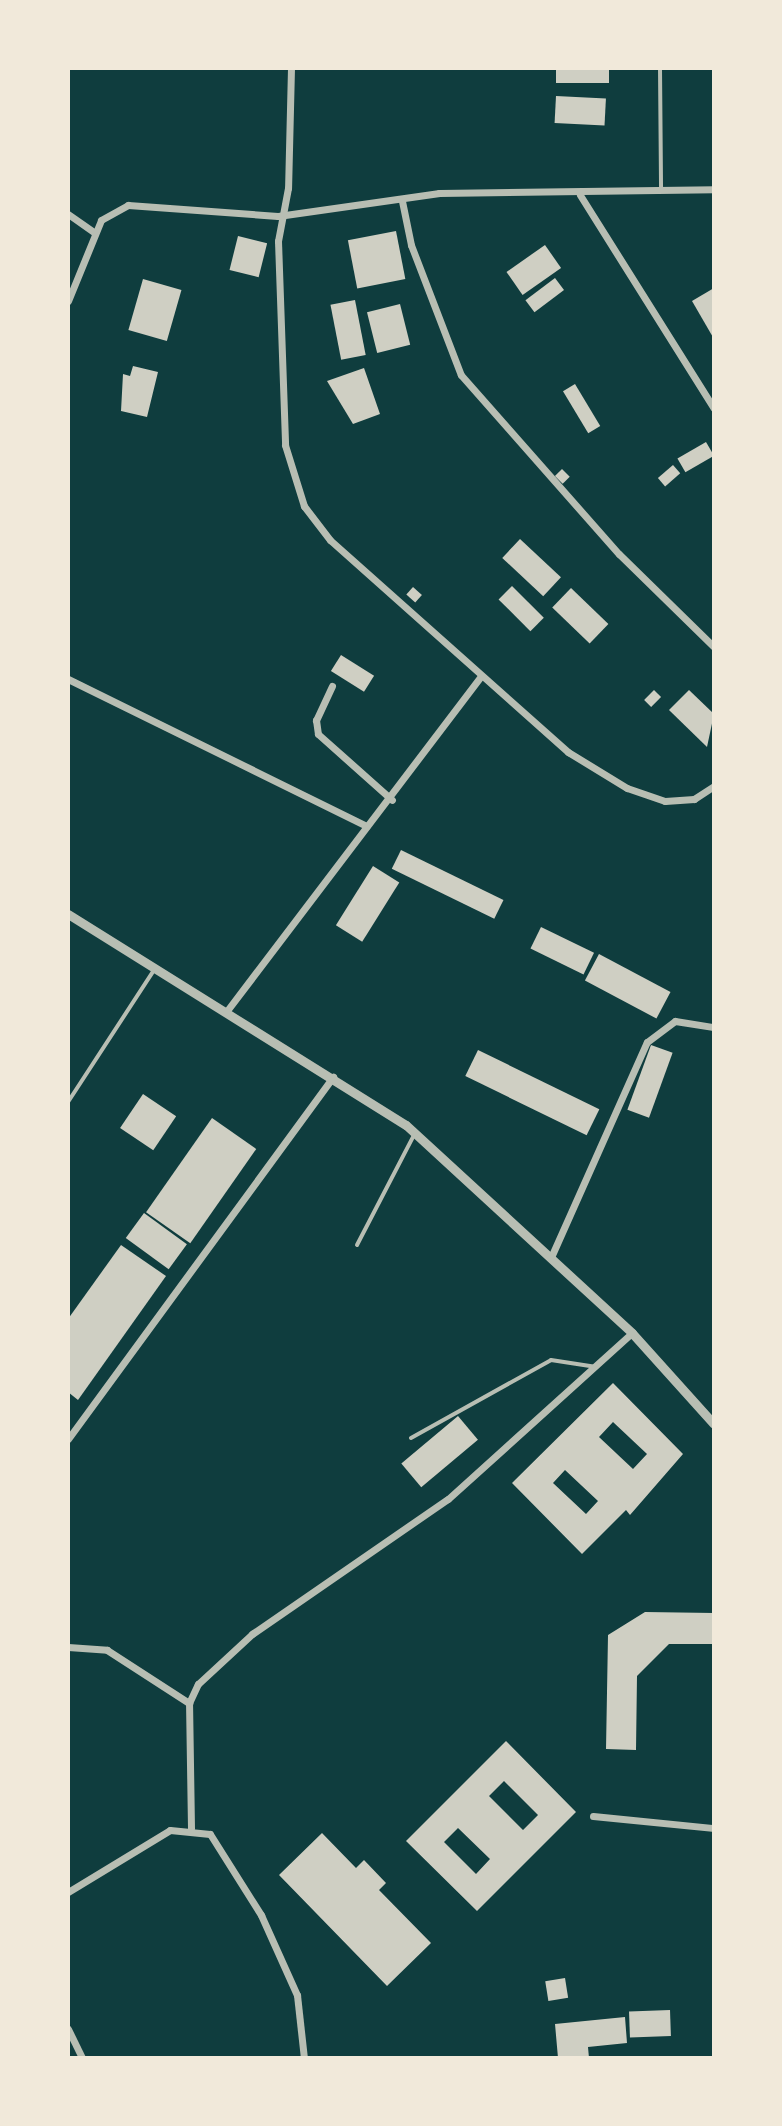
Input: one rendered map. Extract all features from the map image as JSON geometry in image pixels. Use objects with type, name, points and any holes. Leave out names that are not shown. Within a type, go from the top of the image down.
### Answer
[{"type":"street","points":[[291,68],[288,188],[278,216],[285,445],[304,506],[330,540],[568,752],[627,788],[665,801],[713,788]]},
{"type":"street","points":[[68,301],[101,220],[128,205],[278,216],[402,201],[439,193],[580,195],[714,189]]},
{"type":"street","points":[[580,195],[714,409]]},
{"type":"street","points":[[402,201],[411,245],[461,375],[619,554],[714,647]]},
{"type":"street","points":[[68,214],[94,232]]},
{"type":"street","points":[[226,1012],[367,826],[392,800],[481,676]]},
{"type":"street","points":[[68,679],[367,826]]},
{"type":"street","points":[[332,686],[316,720],[318,734],[392,800]]},
{"type":"street","points":[[68,914],[333,1077],[415,1133],[552,1255],[632,1333],[714,1424]]},
{"type":"street","points":[[552,1255],[647,1042],[675,1021],[714,1027]]},
{"type":"street","points":[[68,1439],[333,1077]]},
{"type":"street","points":[[191,1828],[189,1703],[198,1684],[252,1634],[448,1499],[598,1367],[632,1333]]},
{"type":"street","points":[[68,1647],[107,1650],[189,1703]]},
{"type":"street","points":[[593,1816],[714,1828]]},
{"type":"street","points":[[68,1892],[170,1830],[191,1828],[222,1845],[261,1915],[297,1995],[304,2058]]},
{"type":"street","points":[[68,2029],[82,2058]]},
{"type":"lane","points":[[660,68],[661,189]]},
{"type":"lane","points":[[68,1102],[156,968]]},
{"type":"lane","points":[[357,1245],[415,1133]]},
{"type":"lane","points":[[411,1438],[551,1360],[598,1367]]},
{"type":"building","points":[[556,68],[609,68],[609,83],[556,83]]},
{"type":"building","points":[[556,96],[606,99],[605,126],[555,123]]},
{"type":"building","points":[[396,231],[405,279],[357,288],[348,240]]},
{"type":"building","points":[[238,236],[267,243],[259,277],[230,270]]},
{"type":"building","points":[[545,245],[561,268],[523,295],[506,272]]},
{"type":"building","points":[[555,278],[564,290],[534,312],[525,300]]},
{"type":"building","points":[[143,279],[181,290],[167,341],[128,330]]},
{"type":"building","points":[[714,288],[714,339],[692,301]]},
{"type":"building","points":[[355,300],[366,355],[341,360],[330,305]]},
{"type":"building","points":[[400,304],[410,345],[377,353],[367,312]]},
{"type":"building","points":[[133,366],[158,372],[147,417],[121,411],[123,374],[130,376]]},
{"type":"building","points":[[364,368],[380,414],[353,424],[327,381]]},
{"type":"building","points":[[575,384],[600,426],[588,433],[563,391]]},
{"type":"building","points":[[706,442],[714,456],[685,472],[677,459]]},
{"type":"building","points":[[673,465],[680,473],[665,486],[658,478]]},
{"type":"building","points":[[562,469],[570,477],[563,484],[555,476]]},
{"type":"building","points":[[520,539],[561,577],[543,596],[502,558]]},
{"type":"building","points":[[512,586],[544,618],[530,631],[499,599]]},
{"type":"building","points":[[413,587],[422,595],[415,602],[406,594]]},
{"type":"building","points":[[571,588],[608,624],[590,644],[552,607]]},
{"type":"building","points":[[341,655],[374,676],[364,692],[331,671]]},
{"type":"building","points":[[654,690],[661,697],[651,707],[644,700]]},
{"type":"building","points":[[689,690],[714,714],[707,747],[669,710]]},
{"type":"building","points":[[401,850],[503,900],[494,919],[392,869]]},
{"type":"building","points":[[373,866],[399,882],[362,942],[336,925]]},
{"type":"building","points":[[541,927],[594,953],[584,974],[530,949]]},
{"type":"building","points":[[599,954],[671,992],[656,1019],[585,980]]},
{"type":"building","points":[[651,1045],[673,1053],[649,1118],[627,1110]]},
{"type":"building","points":[[478,1050],[599,1109],[587,1135],[465,1076]]},
{"type":"building","points":[[143,1094],[176,1116],[153,1150],[120,1128]]},
{"type":"building","points":[[212,1118],[256,1149],[190,1243],[146,1212]]},
{"type":"building","points":[[144,1213],[187,1244],[169,1269],[126,1238]]},
{"type":"building","points":[[121,1245],[166,1276],[78,1400],[68,1392],[68,1319]]},
{"type":"building","points":[[613,1383],[683,1454],[630,1515],[626,1510],[582,1554],[512,1483]],"holes":[[[613,1422],[647,1454],[633,1469],[599,1437]],[[565,1470],[598,1501],[586,1514],[553,1483]]]},
{"type":"building","points":[[458,1416],[478,1440],[421,1487],[401,1464]]},
{"type":"building","points":[[645,1612],[714,1613],[714,1644],[669,1644],[637,1676],[636,1750],[606,1749],[608,1635]]},
{"type":"building","points":[[506,1741],[576,1812],[477,1911],[406,1841]],"holes":[[[504,1781],[538,1815],[523,1830],[489,1796]],[[458,1828],[490,1859],[476,1874],[444,1842]]]},
{"type":"building","points":[[322,1833],[356,1868],[364,1860],[386,1883],[379,1890],[431,1943],[387,1986],[279,1875]]},
{"type":"building","points":[[565,1978],[568,1998],[548,2001],[545,1981]]},
{"type":"building","points":[[670,2010],[671,2036],[630,2037],[629,2011]]},
{"type":"building","points":[[625,2017],[627,2043],[588,2047],[589,2058],[558,2058],[555,2024]]}]
